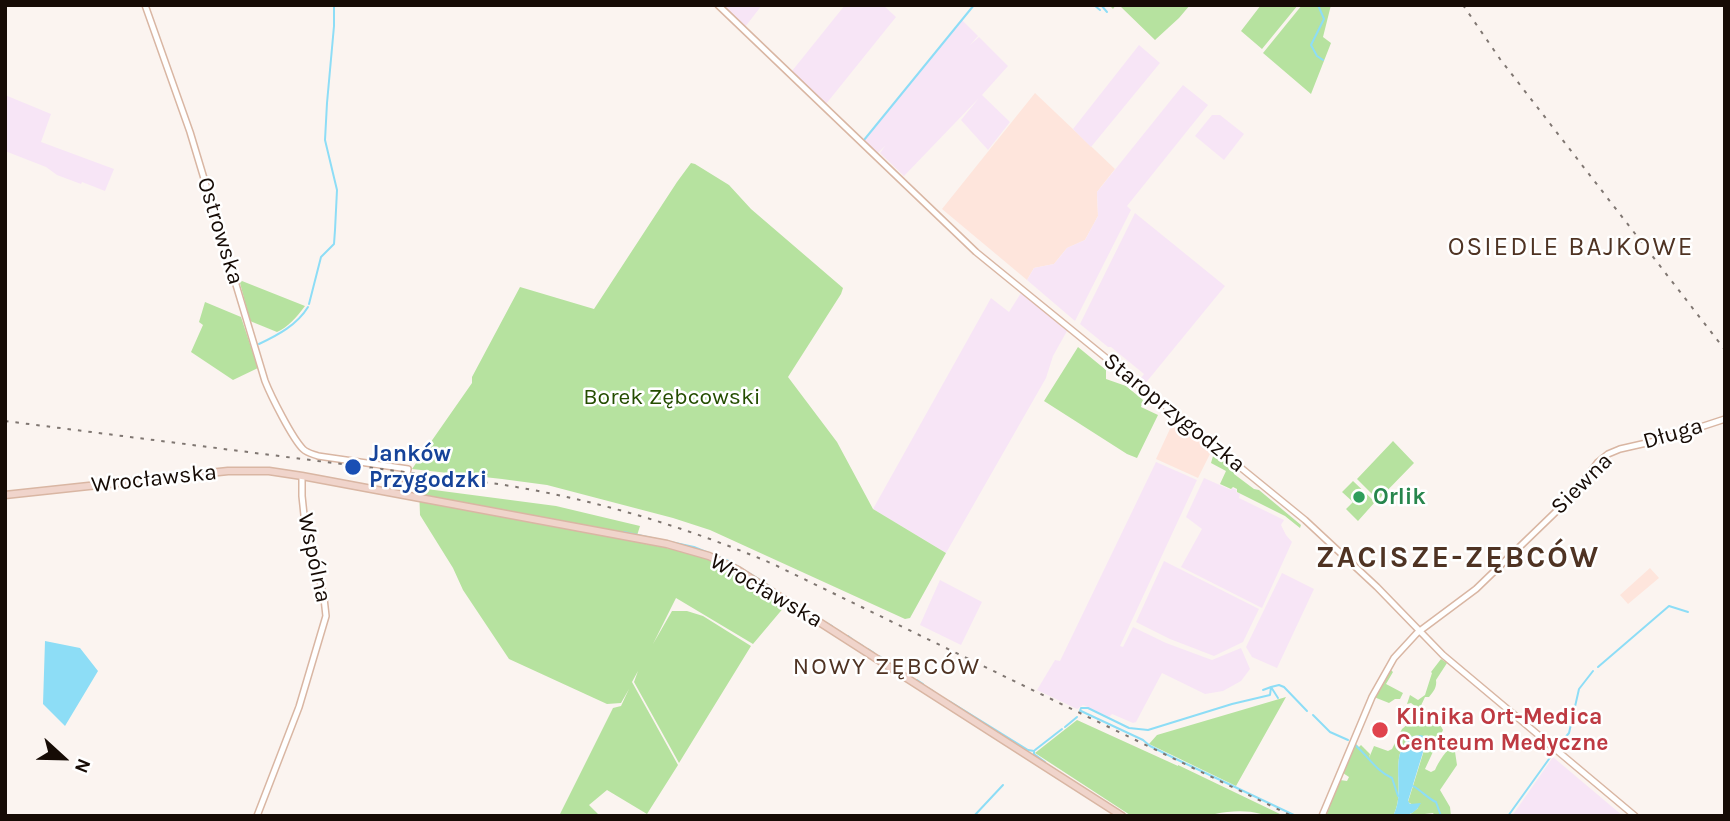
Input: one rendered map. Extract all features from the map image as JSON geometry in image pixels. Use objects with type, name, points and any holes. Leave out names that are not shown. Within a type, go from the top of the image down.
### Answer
[{"type":"main road","name":"Wrocławska","points":[[5,495],[228,471],[269,471],[403,494],[698,552],[720,560],[750,577],[1122,816]]},
{"type":"street","name":"Ostrowska","points":[[145,5],[190,132],[268,389],[305,451],[318,456],[408,469],[403,494]]},
{"type":"street","name":"Staroprzygodzka","points":[[718,5],[968,244],[1305,520],[1452,662],[1635,816]]},
{"type":"street","name":"Długa","points":[[1620,449],[1664,439],[1725,419]]},
{"type":"street","name":"Siewna","points":[[1322,816],[1371,697],[1394,658],[1419,632],[1476,589],[1570,497],[1598,462],[1620,449]]},
{"type":"street","name":"Wspólna","points":[[257,816],[295,720],[326,611],[304,515],[302,476]]},
{"type":"shaded area","points":[[723,5],[762,5],[745,27]]},
{"type":"shaded area","points":[[845,5],[883,5],[896,17],[826,104],[792,71]]},
{"type":"shaded area","points":[[962,20],[978,36],[970,45],[979,37],[1008,66],[982,95],[1010,122],[988,150],[961,120],[979,98],[904,176],[880,153],[885,146],[877,154],[864,140]]},
{"type":"shaded area","points":[[1139,45],[1160,63],[1091,147],[1073,129]]},
{"type":"shaded area","points":[[1183,85],[1208,105],[1127,206],[1131,210],[1075,321],[1027,280],[1034,268],[1054,264],[1067,248],[1085,240],[1098,216],[1097,192]]},
{"type":"shaded area","points":[[1035,93],[1115,169],[1097,192],[1098,216],[1085,240],[1067,248],[1054,264],[1034,268],[1027,280],[942,209]]},
{"type":"shaded area","points":[[5,95],[51,114],[41,142],[114,169],[105,191],[57,175],[46,167],[5,151]]},
{"type":"shaded area","points":[[1212,115],[1220,115],[1244,134],[1224,160],[1195,136]]},
{"type":"shaded area","points":[[1135,213],[1225,286],[1144,385],[1139,381],[1144,374],[1080,324]]},
{"type":"shaded area","points":[[1021,293],[1067,331],[1053,356],[1046,378],[946,553],[873,509],[991,298],[1009,312]]},
{"type":"shaded area","points":[[1175,418],[1213,448],[1198,478],[1156,459]]},
{"type":"shaded area","points":[[1156,462],[1197,480],[1120,646],[1123,647],[1133,627],[1212,660],[1241,648],[1250,669],[1241,681],[1223,691],[1205,694],[1162,673],[1133,723],[1112,714],[1109,717],[1083,705],[1077,709],[1037,690],[1055,660],[1060,661]]},
{"type":"shaded area","points":[[1204,478],[1237,490],[1239,498],[1284,520],[1281,525],[1292,542],[1262,608],[1181,567],[1202,529],[1186,517]]},
{"type":"shaded area","points":[[1164,561],[1259,609],[1243,642],[1214,656],[1136,622]]},
{"type":"shaded area","points":[[1650,568],[1659,578],[1628,604],[1620,595]]},
{"type":"shaded area","points":[[1282,573],[1314,589],[1277,668],[1252,657],[1246,647]]},
{"type":"shaded area","points":[[940,580],[982,602],[961,645],[920,625]]},
{"type":"shaded area","points":[[1553,757],[1623,816],[1512,816]]},
{"type":"green space","points":[[1116,5],[1190,5],[1155,40]]},
{"type":"green space","points":[[1261,5],[1298,5],[1262,49],[1241,31]]},
{"type":"green space","points":[[1302,5],[1331,5],[1323,37],[1331,43],[1311,94],[1263,53]]},
{"type":"green space","name":"Borek Zębcowski","points":[[691,163],[729,185],[751,209],[843,288],[788,377],[837,442],[873,509],[946,553],[910,618],[905,619],[710,530],[673,518],[547,485],[412,469],[472,383],[472,377],[520,287],[594,309]]},
{"type":"green space","points":[[242,281],[305,306],[292,321],[277,332],[250,321],[240,283]]},
{"type":"green space","points":[[205,302],[241,317],[258,368],[233,380],[191,352],[203,325],[199,322]]},
{"type":"green space","points":[[1078,347],[1106,370],[1106,379],[1126,386],[1143,400],[1141,407],[1158,415],[1137,458],[1044,401]]},
{"type":"green space","points":[[1393,441],[1414,463],[1378,500],[1357,479]]},
{"type":"green space","points":[[1217,455],[1234,469],[1234,474],[1259,490],[1301,525],[1300,528],[1285,516],[1237,492],[1237,489],[1220,484],[1226,471],[1211,463],[1213,456]]},
{"type":"green space","name":"Orlik","points":[[1353,481],[1375,502],[1358,521],[1346,509],[1353,502],[1342,492]]},
{"type":"green space","points":[[419,488],[556,506],[640,526],[635,542],[720,563],[731,568],[729,572],[785,606],[753,644],[676,598],[653,644],[672,611],[687,611],[703,616],[751,646],[679,763],[634,682],[638,671],[632,682],[678,765],[647,814],[607,790],[589,805],[600,816],[559,816],[613,708],[621,706],[629,689],[621,703],[607,704],[509,659],[463,590],[453,568],[420,515]]},
{"type":"green space","points":[[1441,659],[1447,663],[1436,680],[1435,689],[1429,697],[1425,697],[1417,714],[1412,712],[1415,706],[1407,704],[1410,695],[1418,700],[1425,695],[1431,672]]},
{"type":"green space","points":[[1390,669],[1393,672],[1386,684],[1403,693],[1400,699],[1389,703],[1374,697]]},
{"type":"green space","points":[[1286,697],[1236,786],[1149,744],[1157,735]]},
{"type":"green space","points":[[1421,713],[1434,719],[1443,730],[1425,769],[1431,772],[1435,770],[1443,756],[1454,745],[1457,765],[1440,790],[1450,807],[1451,816],[1435,816],[1433,813],[1408,816],[1418,808],[1408,802],[1427,740],[1424,736],[1410,738],[1401,752],[1398,765],[1398,802],[1393,816],[1326,816],[1340,780],[1347,781],[1349,777],[1343,773],[1355,743],[1370,754],[1369,758],[1374,746],[1388,751],[1392,749],[1402,729]]},
{"type":"green space","points":[[1077,720],[1282,815],[1246,815],[1261,814],[1238,811],[1214,816],[1130,815],[1035,753]]},
{"type":"water","points":[[45,641],[80,648],[98,671],[65,726],[43,704]]},
{"type":"water","points":[[1420,735],[1427,739],[1408,801],[1410,804],[1421,803],[1410,814],[1393,816],[1398,802],[1400,755],[1410,737]]},
{"type":"waterway","points":[[309,304],[321,257],[334,244],[337,190],[325,140],[334,5]]},
{"type":"waterway","points":[[864,140],[974,5]]},
{"type":"waterway","points":[[1094,5],[1100,10]]},
{"type":"waterway","points":[[1101,5],[1107,12]]},
{"type":"waterway","points":[[1318,5],[1324,19],[1311,45],[1317,56],[1323,60]]},
{"type":"waterway","points":[[259,344],[293,324],[308,307]]},
{"type":"waterway","points":[[624,532],[694,547],[731,562],[762,581]]},
{"type":"waterway","points":[[765,583],[772,588]]},
{"type":"waterway","points":[[781,594],[789,599]]},
{"type":"waterway","points":[[793,601],[797,603]]},
{"type":"waterway","points":[[800,605],[806,610]]},
{"type":"waterway","points":[[1598,667],[1669,606],[1688,612]]},
{"type":"waterway","points":[[814,615],[819,618]]},
{"type":"waterway","points":[[825,622],[832,626]]},
{"type":"waterway","points":[[836,629],[841,632]]},
{"type":"waterway","points":[[848,636],[853,640]]},
{"type":"waterway","points":[[858,643],[863,646]]},
{"type":"waterway","points":[[868,649],[874,653]]},
{"type":"waterway","points":[[879,656],[884,659]]},
{"type":"waterway","points":[[1558,746],[1569,733],[1579,689],[1593,671]]},
{"type":"waterway","points":[[907,675],[912,677]]},
{"type":"waterway","points":[[917,680],[923,684]]},
{"type":"waterway","points":[[1080,711],[1081,708],[1088,708],[1129,728],[1148,730],[1270,695],[1271,687],[1279,685],[1307,711]]},
{"type":"waterway","points":[[1263,690],[1271,687],[1278,698]]},
{"type":"waterway","points":[[928,688],[933,691]]},
{"type":"waterway","points":[[949,701],[1028,750],[1034,751],[1034,754],[1045,762]]},
{"type":"waterway","points":[[1081,711],[1296,816]]},
{"type":"waterway","points":[[1313,715],[1330,732],[1348,740]]},
{"type":"waterway","points":[[1065,727],[1077,717]]},
{"type":"waterway","points":[[1035,750],[1062,729]]},
{"type":"waterway","points":[[1355,745],[1392,778],[1398,796]]},
{"type":"waterway","points":[[1508,816],[1554,752]]},
{"type":"waterway","points":[[974,816],[1003,785]]},
{"type":"waterway","points":[[1413,786],[1436,802],[1441,816]]},
{"type":"railway","points":[[1463,5],[1500,59],[1725,350]]},
{"type":"railway","points":[[5,421],[498,484],[569,497],[638,515],[773,564],[1292,816]]},
{"type":"place","name":"Janków Przygodzki","points":[[353,467]]},
{"type":"place","name":"Orlik","points":[[1359,497]]},
{"type":"place","name":"Klinika Ort-Medica Centeum Medyczne","points":[[1380,730]]},
{"type":"district","name":"OSIEDLE BAJKOWE","points":[[1571,248]]},
{"type":"district","name":"ZACISZE-ZĘBCÓW","points":[[1458,558]]},
{"type":"district","name":"NOWY ZĘBCÓW","points":[[887,667]]}]
